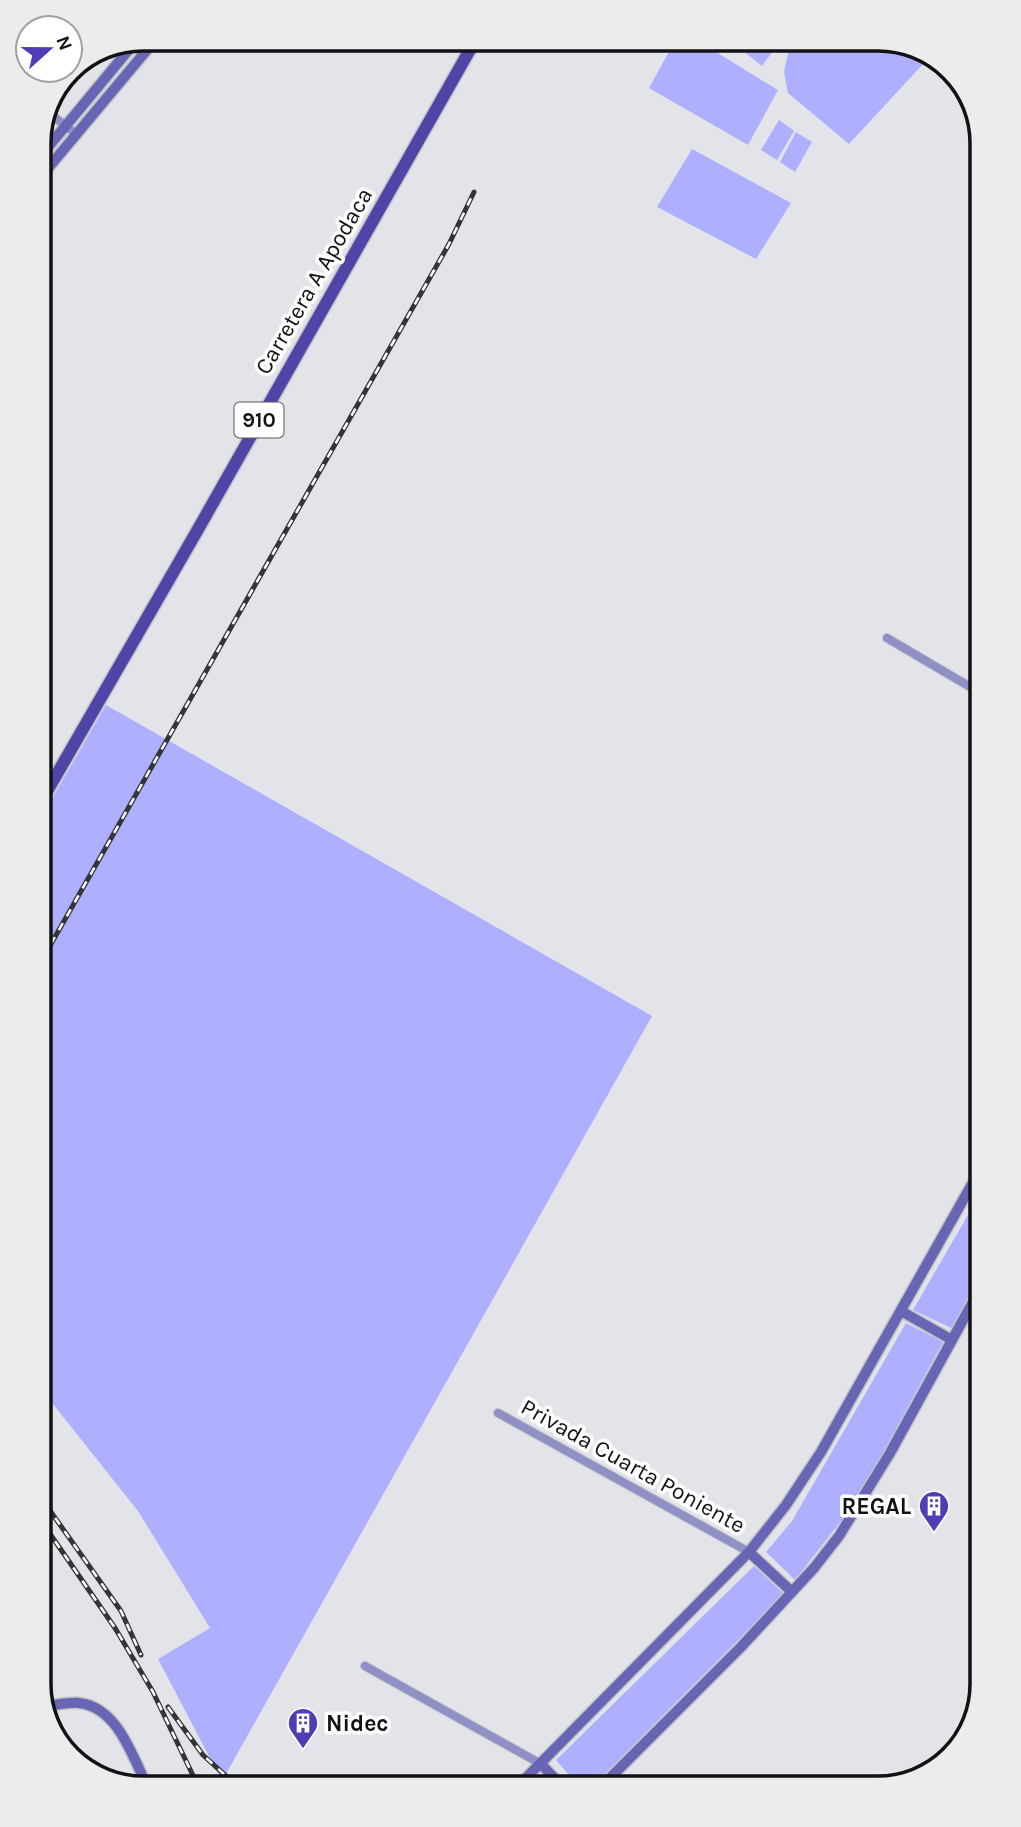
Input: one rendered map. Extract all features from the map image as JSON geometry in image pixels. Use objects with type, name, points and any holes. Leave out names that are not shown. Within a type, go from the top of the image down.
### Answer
[{"type":"main road","name":"910","points":[[51,775],[466,51]]},
{"type":"main road","name":"Carretera A Apodaca","points":[[51,784],[197,531],[466,51]]},
{"type":"street","points":[[51,164],[145,51]]},
{"type":"street","points":[[51,144],[126,53]]},
{"type":"street","points":[[55,117],[76,134]]},
{"type":"street","points":[[887,638],[970,687]]},
{"type":"street","points":[[528,1776],[749,1552],[809,1471],[970,1188]]},
{"type":"street","points":[[612,1776],[741,1647],[814,1567],[850,1520],[970,1307]]},
{"type":"street","points":[[901,1311],[952,1340]]},
{"type":"street","name":"Privada Cuarta Poniente","points":[[498,1413],[749,1552]]},
{"type":"street","points":[[749,1552],[792,1592]]},
{"type":"street","points":[[365,1666],[541,1764],[553,1776]]},
{"type":"street","points":[[54,1705],[80,1703],[93,1706],[105,1714],[119,1731],[142,1776]]},
{"type":"shaded area","points":[[669,51],[715,51],[778,90],[748,145],[649,88]]},
{"type":"shaded area","points":[[743,51],[773,51],[762,66]]},
{"type":"shaded area","points":[[884,51],[908,56],[924,63],[849,144],[788,93],[784,72],[788,53]]},
{"type":"shaded area","points":[[779,120],[794,131],[777,160],[761,150]]},
{"type":"shaded area","points":[[796,132],[812,142],[795,172],[780,162]]},
{"type":"shaded area","points":[[692,149],[791,203],[756,259],[657,207]]},
{"type":"shaded area","points":[[106,705],[652,1016],[225,1776],[219,1776],[158,1659],[210,1628],[138,1511],[51,1402],[51,800]]},
{"type":"shaded area","points":[[970,1211],[970,1298],[953,1329],[913,1310]]},
{"type":"shaded area","points":[[906,1323],[943,1342],[858,1499],[795,1580],[766,1552],[792,1521]]},
{"type":"shaded area","points":[[754,1566],[784,1594],[603,1776],[570,1776],[556,1760]]},
{"type":"railway","points":[[51,944],[449,244],[474,192]]},
{"type":"railway","points":[[51,1512],[121,1611],[141,1655]]},
{"type":"railway","points":[[51,1535],[115,1628],[153,1692],[193,1776]]},
{"type":"railway","points":[[168,1707],[203,1755],[226,1776]]},
{"type":"place","name":"REGAL","points":[[934,1533]]},
{"type":"place","name":"Nidec","points":[[303,1750]]}]
